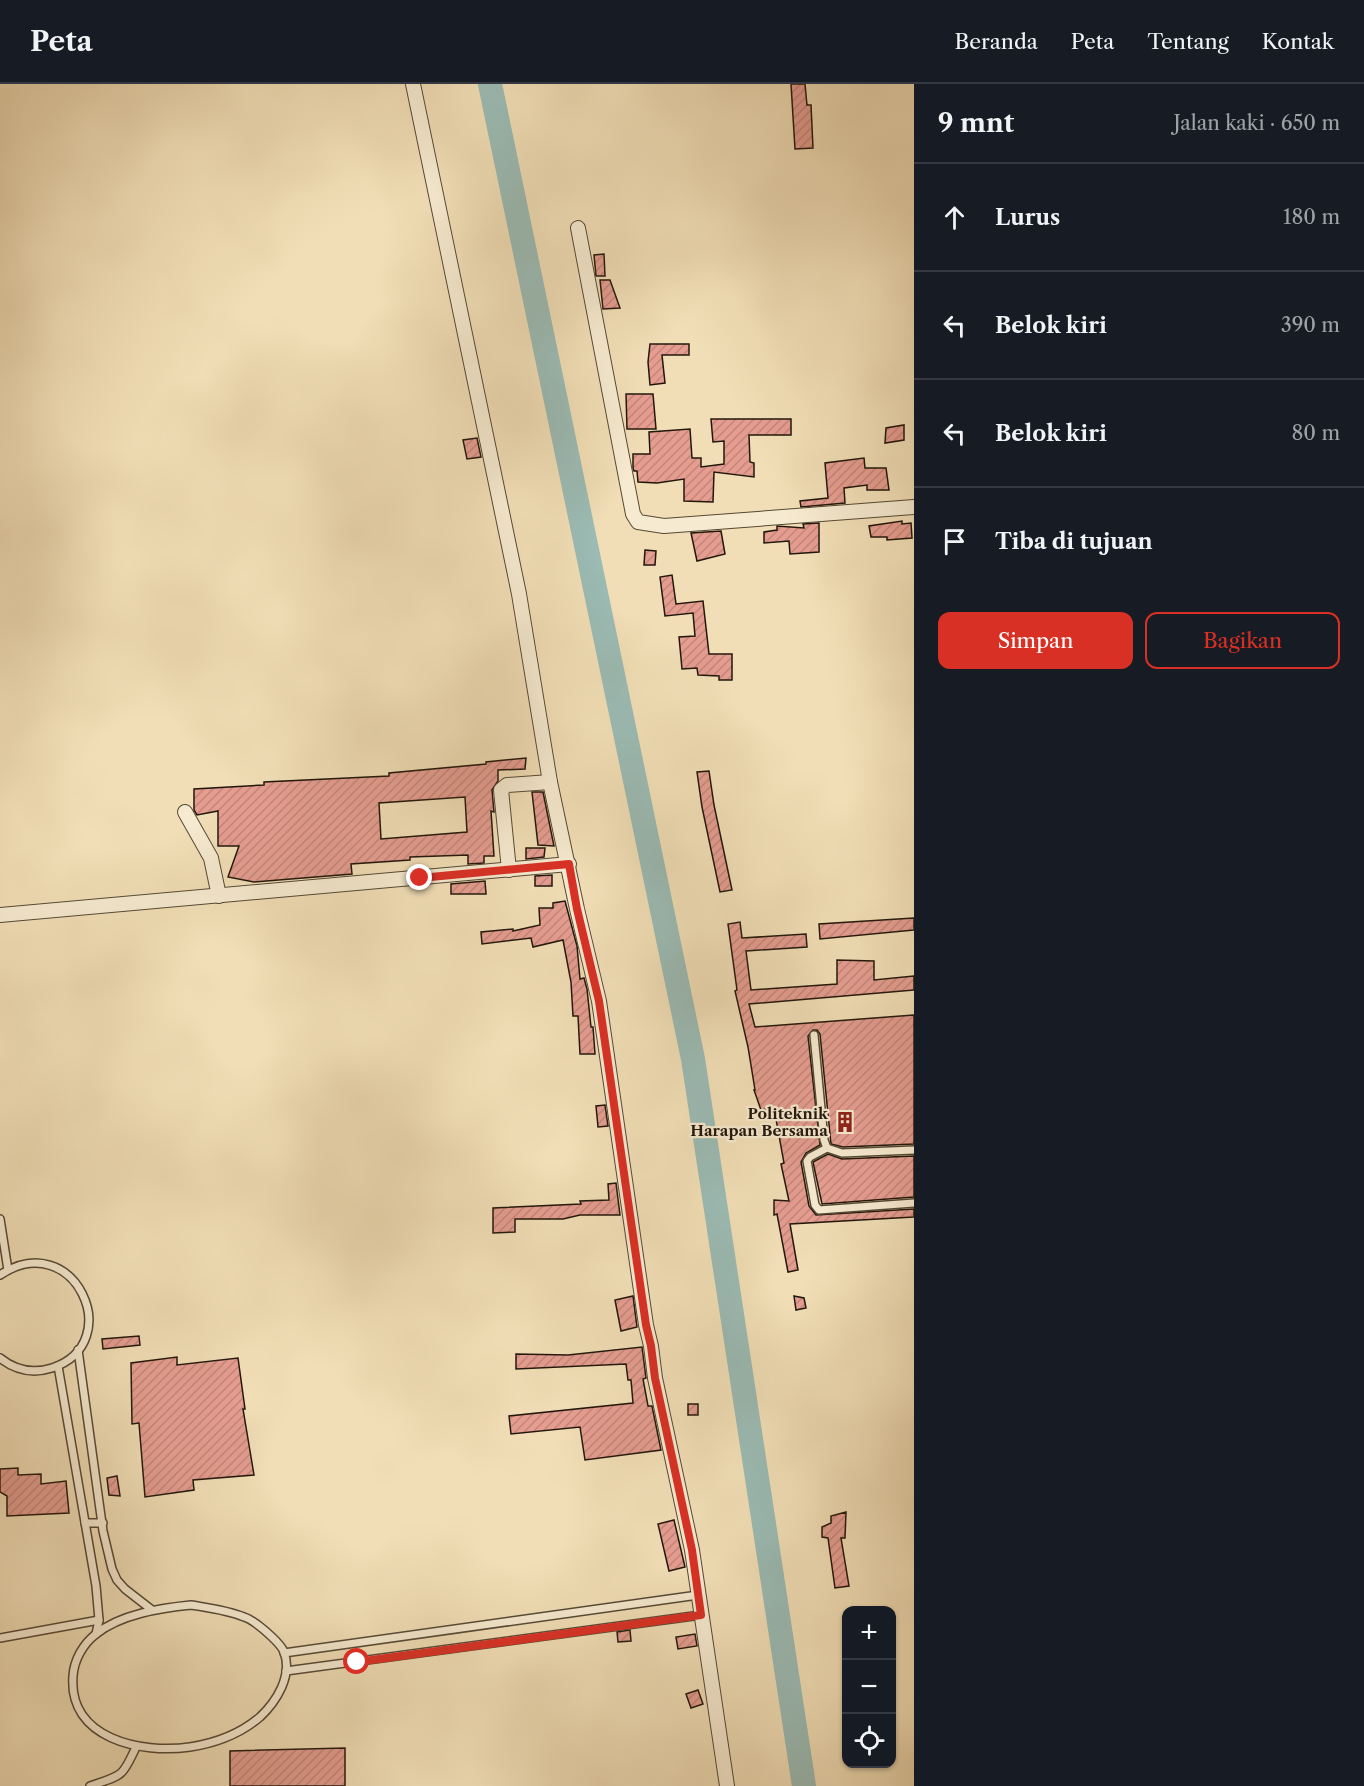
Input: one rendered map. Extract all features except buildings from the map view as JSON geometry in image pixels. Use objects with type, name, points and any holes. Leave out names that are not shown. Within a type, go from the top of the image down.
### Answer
[{"type":"street","points":[[413,84],[519,594],[550,782],[599,1001],[646,1325],[692,1550],[727,1786]]},
{"type":"street","points":[[578,228],[633,514],[638,522],[664,526],[914,507]]},
{"type":"street","points":[[509,870],[501,790],[507,785],[550,782]]},
{"type":"street","points":[[185,812],[211,858],[219,896]]},
{"type":"street","points":[[0,915],[569,864]]},
{"type":"lane","points":[[814,1035],[824,1140],[827,1148],[842,1154],[914,1149]]},
{"type":"lane","points":[[827,1148],[807,1161],[815,1205],[819,1210],[914,1203]]},
{"type":"lane","points":[[0,1219],[8,1270]]},
{"type":"lane","points":[[0,1275],[24,1264],[38,1263],[62,1270],[73,1278],[87,1300],[89,1313],[87,1333],[78,1350],[58,1366],[32,1371],[19,1369],[0,1358]]},
{"type":"lane","points":[[78,1350],[109,1558],[117,1580],[152,1610]]},
{"type":"lane","points":[[58,1366],[96,1586],[99,1620],[96,1634]]},
{"type":"lane","points":[[85,1523],[102,1523]]},
{"type":"lane","points":[[284,1653],[698,1595]]},
{"type":"lane","points":[[191,1605],[222,1610],[246,1617],[268,1633],[284,1653],[286,1671],[276,1701],[258,1718],[233,1735],[204,1744],[174,1749],[136,1747],[109,1737],[91,1725],[82,1715],[75,1701],[72,1685],[73,1668],[81,1651],[96,1634],[117,1623],[152,1610],[191,1605]]},
{"type":"lane","points":[[286,1671],[701,1615]]},
{"type":"lane","points":[[0,1638],[99,1620]]},
{"type":"lane","points":[[90,1786],[118,1777],[124,1772],[136,1747]]},
{"type":"waterway","points":[[490,84],[693,1059],[804,1786]]},
{"type":"place","name":"Politeknik Harapan Bersama","points":[[845,1122]]},
{"type":"route","points":[[357,1662],[701,1615],[692,1550],[646,1325],[599,1001],[577,909],[569,864],[420,878]]}]
